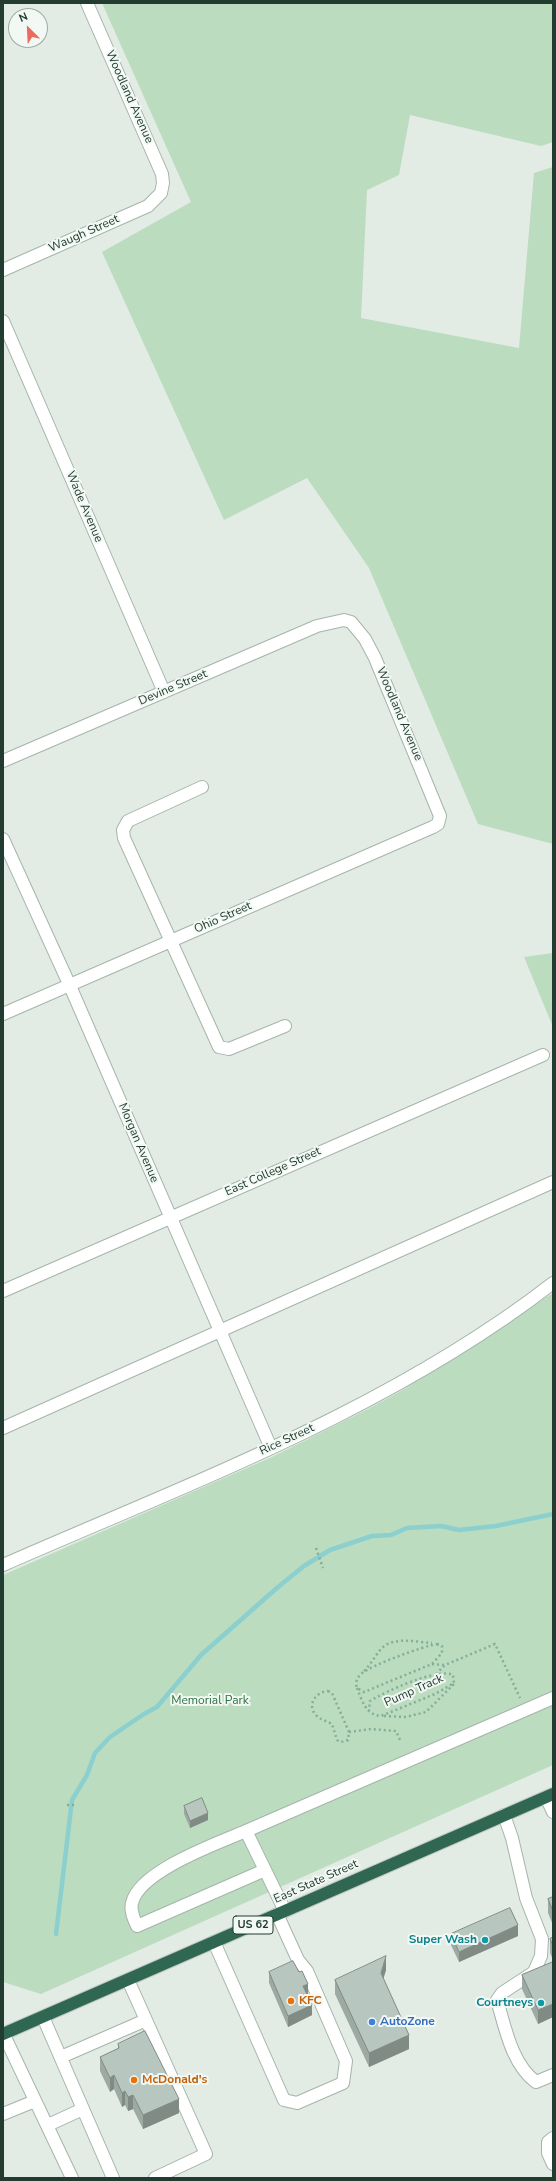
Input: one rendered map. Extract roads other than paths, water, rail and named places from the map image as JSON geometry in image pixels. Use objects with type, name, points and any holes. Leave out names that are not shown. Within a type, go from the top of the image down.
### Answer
[{"type":"highway","name":"East State Street","points":[[3,2034],[550,1795]]},
{"type":"street","name":"Woodland Avenue","points":[[86,3],[162,174],[163,183],[161,192]]},
{"type":"street","name":"Waugh Street","points":[[3,270],[148,206],[161,192]]},
{"type":"street","name":"Wade Avenue","points":[[3,321],[164,692]]},
{"type":"street","name":"Woodland Avenue","points":[[344,620],[351,622],[360,630],[375,658],[437,804],[440,818]]},
{"type":"street","name":"Devine Street","points":[[3,761],[317,626],[344,620]]},
{"type":"street","points":[[202,787],[128,821],[123,830],[124,838],[219,1047],[229,1049],[286,1026]]},
{"type":"street","name":"Ohio Street","points":[[3,1014],[433,827],[440,818]]},
{"type":"street","name":"Morgan Avenue","points":[[3,839],[70,986],[271,1448]]},
{"type":"street","name":"East College Street","points":[[3,1291],[543,1055]]},
{"type":"street","points":[[3,1428],[220,1332],[375,1260],[553,1182]]},
{"type":"street","name":"Rice Street","points":[[3,1564],[271,1448],[412,1378],[483,1334],[553,1282]]},
{"type":"street","points":[[265,1870],[137,1926],[132,1912],[132,1902],[155,1873],[246,1831],[553,1698]]},
{"type":"street","points":[[550,1795],[553,1812]]},
{"type":"street","points":[[504,1815],[512,1838],[526,1898],[542,1939],[541,1956],[534,1972],[502,1993],[497,2000],[510,2044],[526,2075],[536,2082],[553,2074]]},
{"type":"street","points":[[214,1942],[284,2100],[297,2103],[343,2083],[346,2061],[307,1971],[298,1960],[265,1870],[246,1831]]},
{"type":"street","points":[[128,1980],[206,2154],[155,2178]]},
{"type":"street","points":[[43,2017],[113,2178]]},
{"type":"street","points":[[61,2057],[146,2020]]},
{"type":"street","points":[[3,2034],[48,2125],[72,2178]]},
{"type":"street","points":[[3,2114],[35,2101]]},
{"type":"street","points":[[48,2125],[83,2109]]},
{"type":"street","points":[[553,2138],[548,2142],[547,2148],[553,2164]]},
{"type":"waterway","points":[[56,1934],[72,1800],[87,1775],[95,1753],[110,1737],[157,1707],[201,1655],[278,1587],[304,1566],[330,1550],[372,1536],[391,1535],[407,1528],[441,1526],[459,1530],[496,1526],[553,1514]]},
{"type":"place","name":"Super Wash","points":[[485,1940]]},
{"type":"place","name":"KFC","points":[[291,2001]]},
{"type":"place","name":"Courtneys","points":[[541,2003]]},
{"type":"place","name":"AutoZone","points":[[372,2022]]},
{"type":"place","name":"McDonald's","points":[[134,2080]]},
{"type":"park label","name":"Memorial Park","points":[[210,1701]]}]
